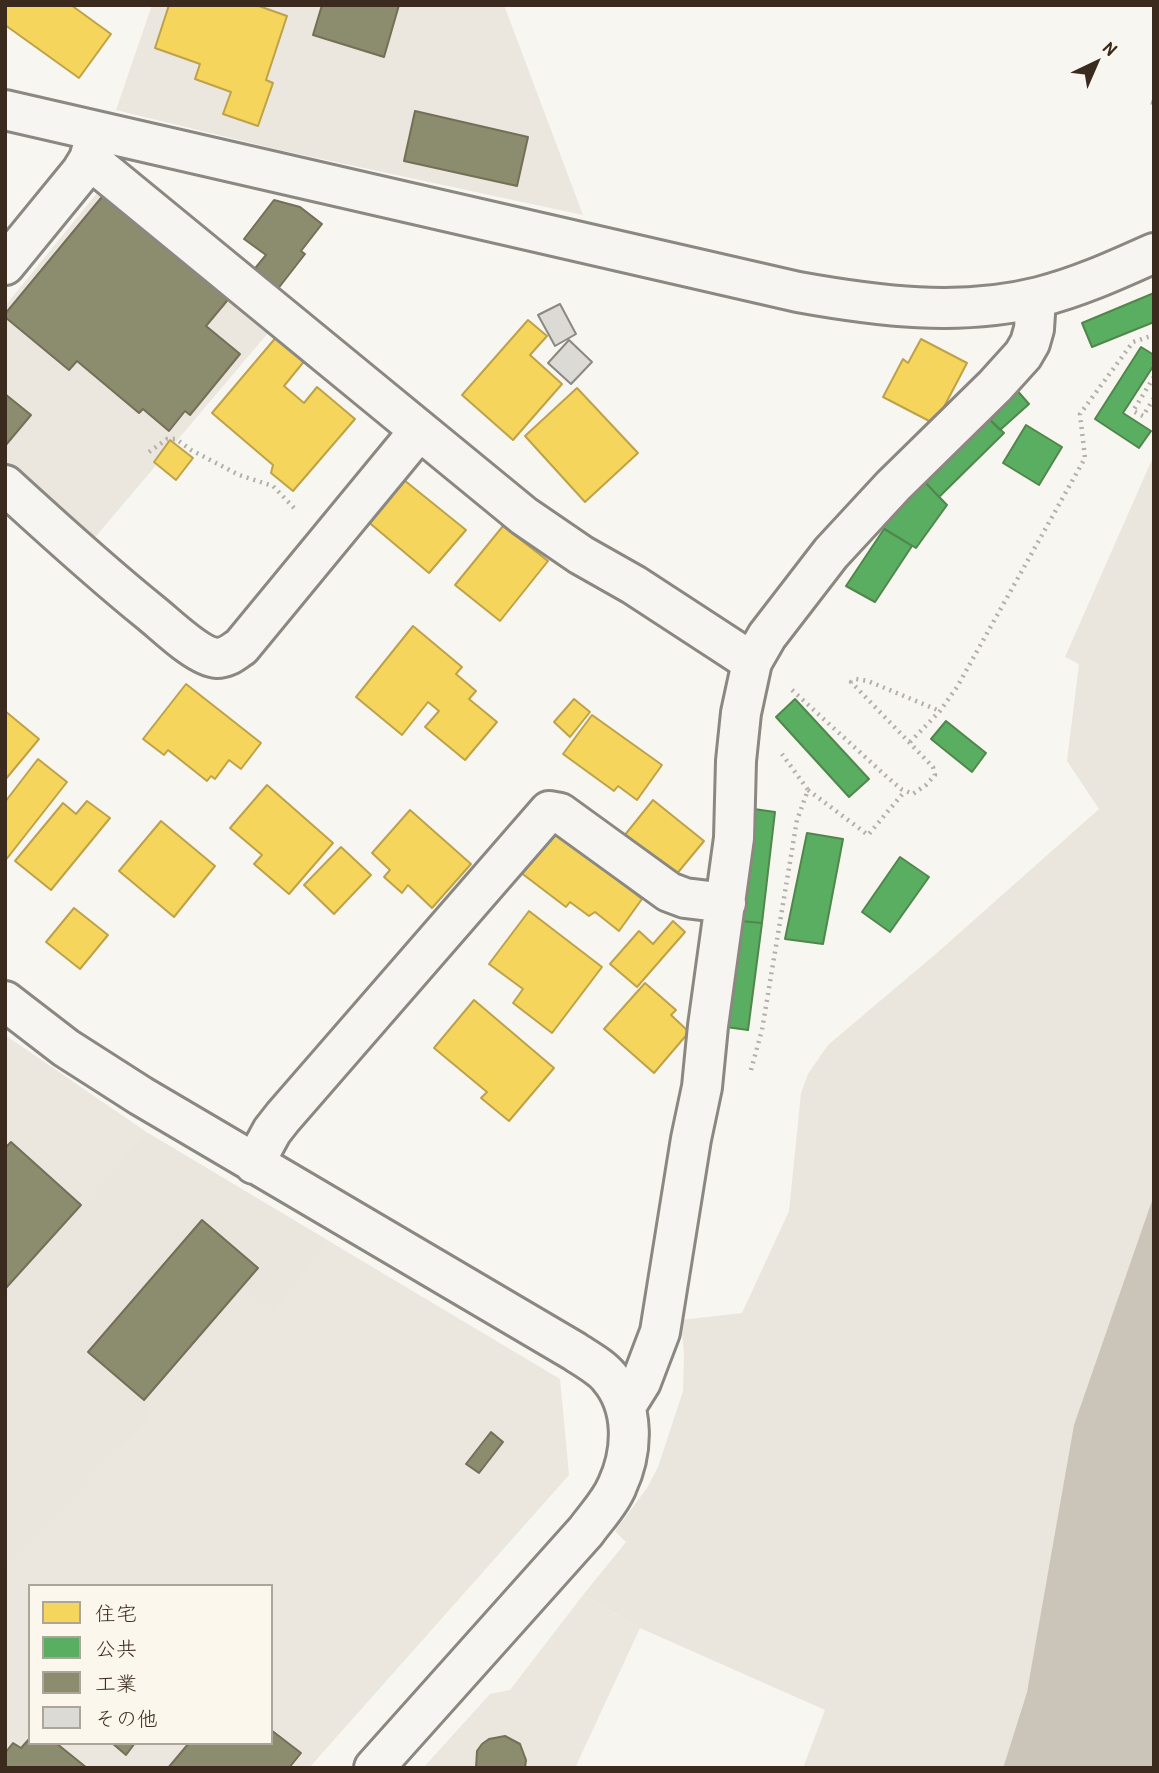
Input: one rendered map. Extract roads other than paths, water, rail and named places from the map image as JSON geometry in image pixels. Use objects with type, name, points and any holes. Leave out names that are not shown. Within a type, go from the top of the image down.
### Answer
[{"type":"street","points":[[5,110],[92,145],[842,300],[936,307],[988,305],[1036,298],[1093,280],[1154,253]]},
{"type":"street","points":[[5,265],[81,172],[92,145]]},
{"type":"street","points":[[92,145],[419,431],[547,532],[752,662]]},
{"type":"street","points":[[626,1406],[641,1382],[660,1332],[702,1087],[734,838],[739,726],[752,662],[767,636],[831,553],[893,486],[1017,362],[1030,343],[1034,329],[1036,298]]},
{"type":"street","points":[[5,485],[90,564],[198,650],[215,658],[229,656],[241,647],[419,431]]},
{"type":"street","points":[[254,1164],[283,1117],[550,811],[560,813],[669,892],[685,898],[726,902]]},
{"type":"street","points":[[5,1001],[66,1048],[254,1164],[574,1351],[607,1374],[626,1406],[628,1443],[625,1465],[617,1488],[607,1504],[586,1531],[374,1768]]}]
